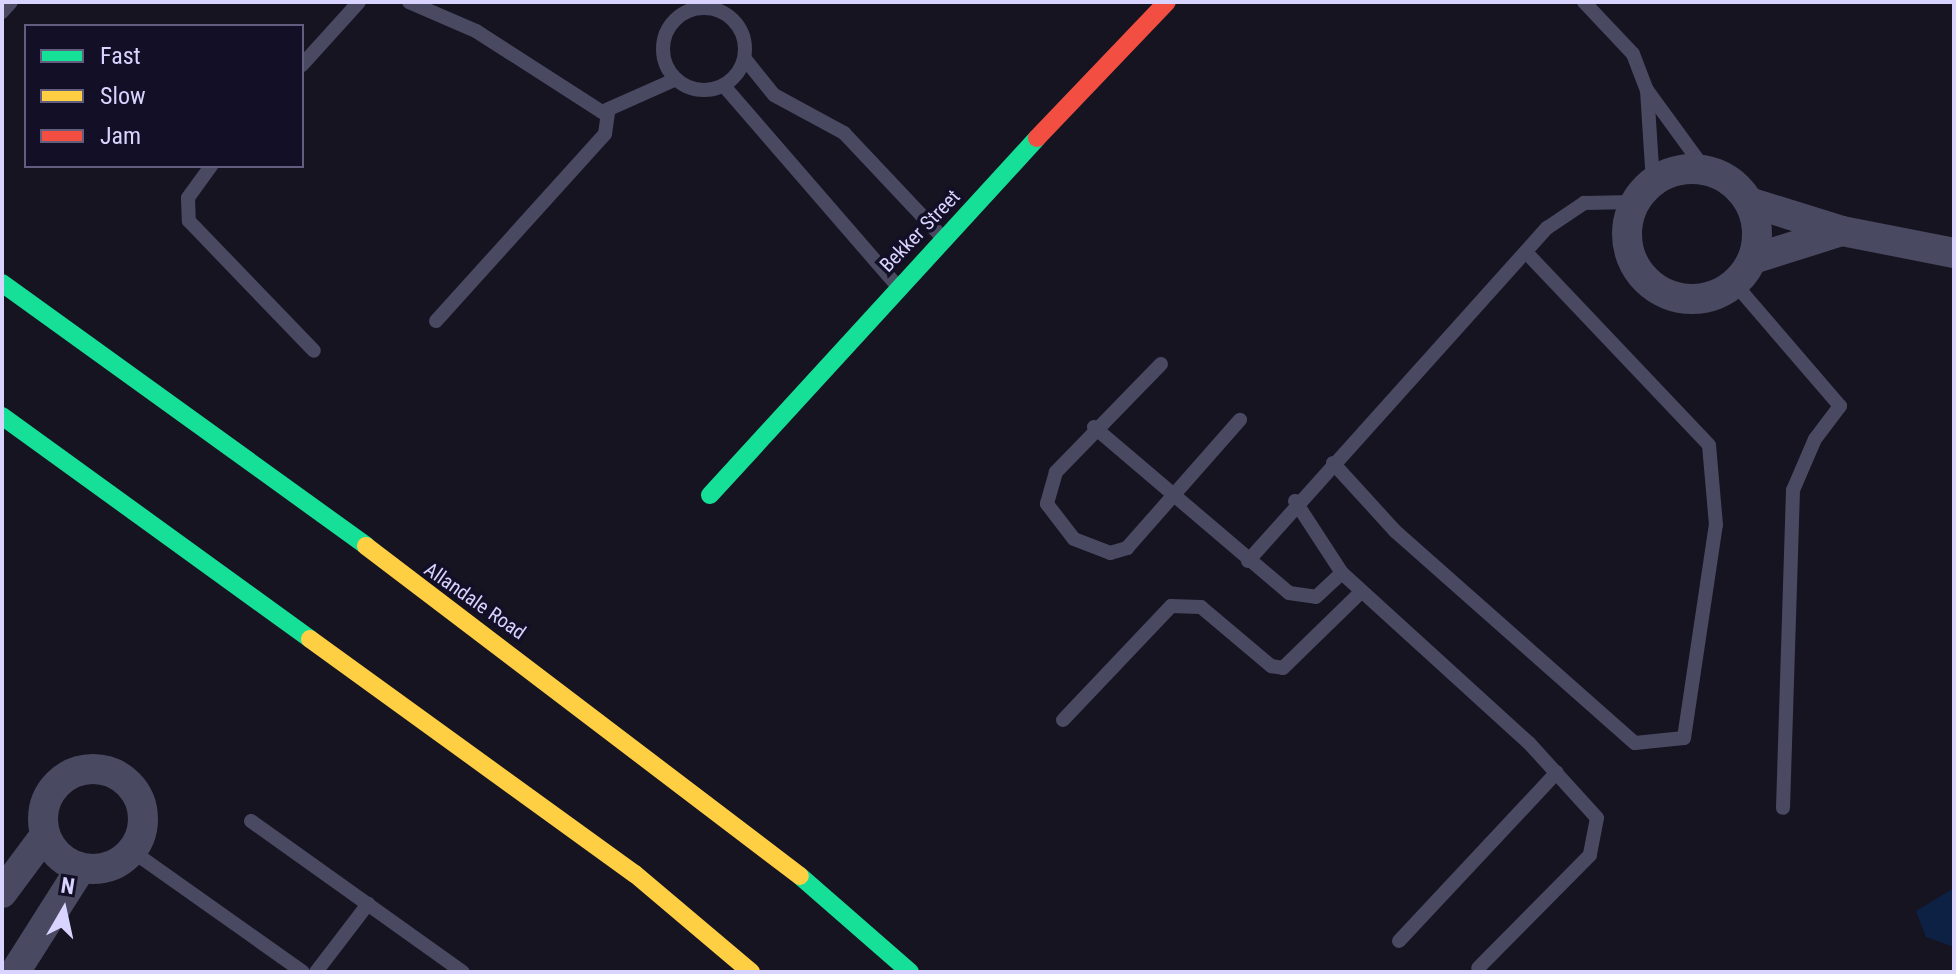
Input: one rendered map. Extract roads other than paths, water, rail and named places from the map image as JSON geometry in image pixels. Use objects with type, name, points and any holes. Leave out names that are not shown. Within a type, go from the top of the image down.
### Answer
[{"type":"main road","name":"Bekker Street","points":[[710,495],[896,285],[1167,2]]},
{"type":"main road","name":"Allandale Road","points":[[2,283],[546,676],[776,855],[910,972]]},
{"type":"main road","points":[[2,416],[635,874],[751,972]]},
{"type":"street","points":[[1678,170],[1706,171],[1731,181],[1749,202],[1758,228],[1753,259],[1735,284],[1708,298],[1678,299],[1651,286],[1632,261],[1626,231],[1644,192],[1678,170]]},
{"type":"street","points":[[1749,202],[1842,231],[1954,253]]},
{"type":"street","points":[[1753,259],[1842,231]]},
{"type":"street","points":[[2,893],[45,835],[53,788],[98,769],[138,796],[143,827],[132,851],[114,865],[81,868],[66,861],[45,835]]},
{"type":"street","points":[[15,972],[81,868]]},
{"type":"lane","points":[[2,12],[11,2]]},
{"type":"lane","points":[[304,63],[359,2]]},
{"type":"lane","points":[[409,2],[476,31],[608,113]]},
{"type":"lane","points":[[727,14],[737,2]]},
{"type":"lane","points":[[1584,2],[1633,54],[1647,90],[1706,171]]},
{"type":"lane","points":[[745,59],[724,86],[690,88],[676,79],[664,56],[667,31],[693,9],[727,14],[739,26],[745,59],[774,95],[844,133],[944,238]]},
{"type":"lane","points":[[608,113],[676,79]]},
{"type":"lane","points":[[724,86],[896,285]]},
{"type":"lane","points":[[1248,561],[1295,501],[1526,252],[1584,203],[1644,192],[1647,90]]},
{"type":"lane","points":[[436,321],[605,134],[608,113]]},
{"type":"lane","points":[[210,168],[188,198],[189,221],[314,351]]},
{"type":"lane","points":[[1333,463],[1395,531],[1635,743],[1684,738],[1716,525],[1709,445],[1526,252]]},
{"type":"lane","points":[[1735,284],[1840,406],[1815,439],[1793,490],[1783,808]]},
{"type":"lane","points":[[1161,364],[1094,427],[1047,490],[1050,513],[1074,539],[1110,553],[1127,548],[1240,420]]},
{"type":"lane","points":[[1094,427],[1248,561],[1303,598],[1328,590],[1342,573]]},
{"type":"lane","points":[[1295,501],[1342,573],[1594,810],[1590,855],[1478,968]]},
{"type":"lane","points":[[1063,720],[1171,606],[1201,607],[1271,666],[1283,668],[1362,591]]},
{"type":"lane","points":[[1399,941],[1557,772]]},
{"type":"lane","points":[[251,821],[463,972]]},
{"type":"lane","points":[[132,851],[303,972]]},
{"type":"lane","points":[[316,972],[368,904]]},
{"type":"water","points":[[1954,888],[1954,947],[1926,937],[1916,911]]}]
